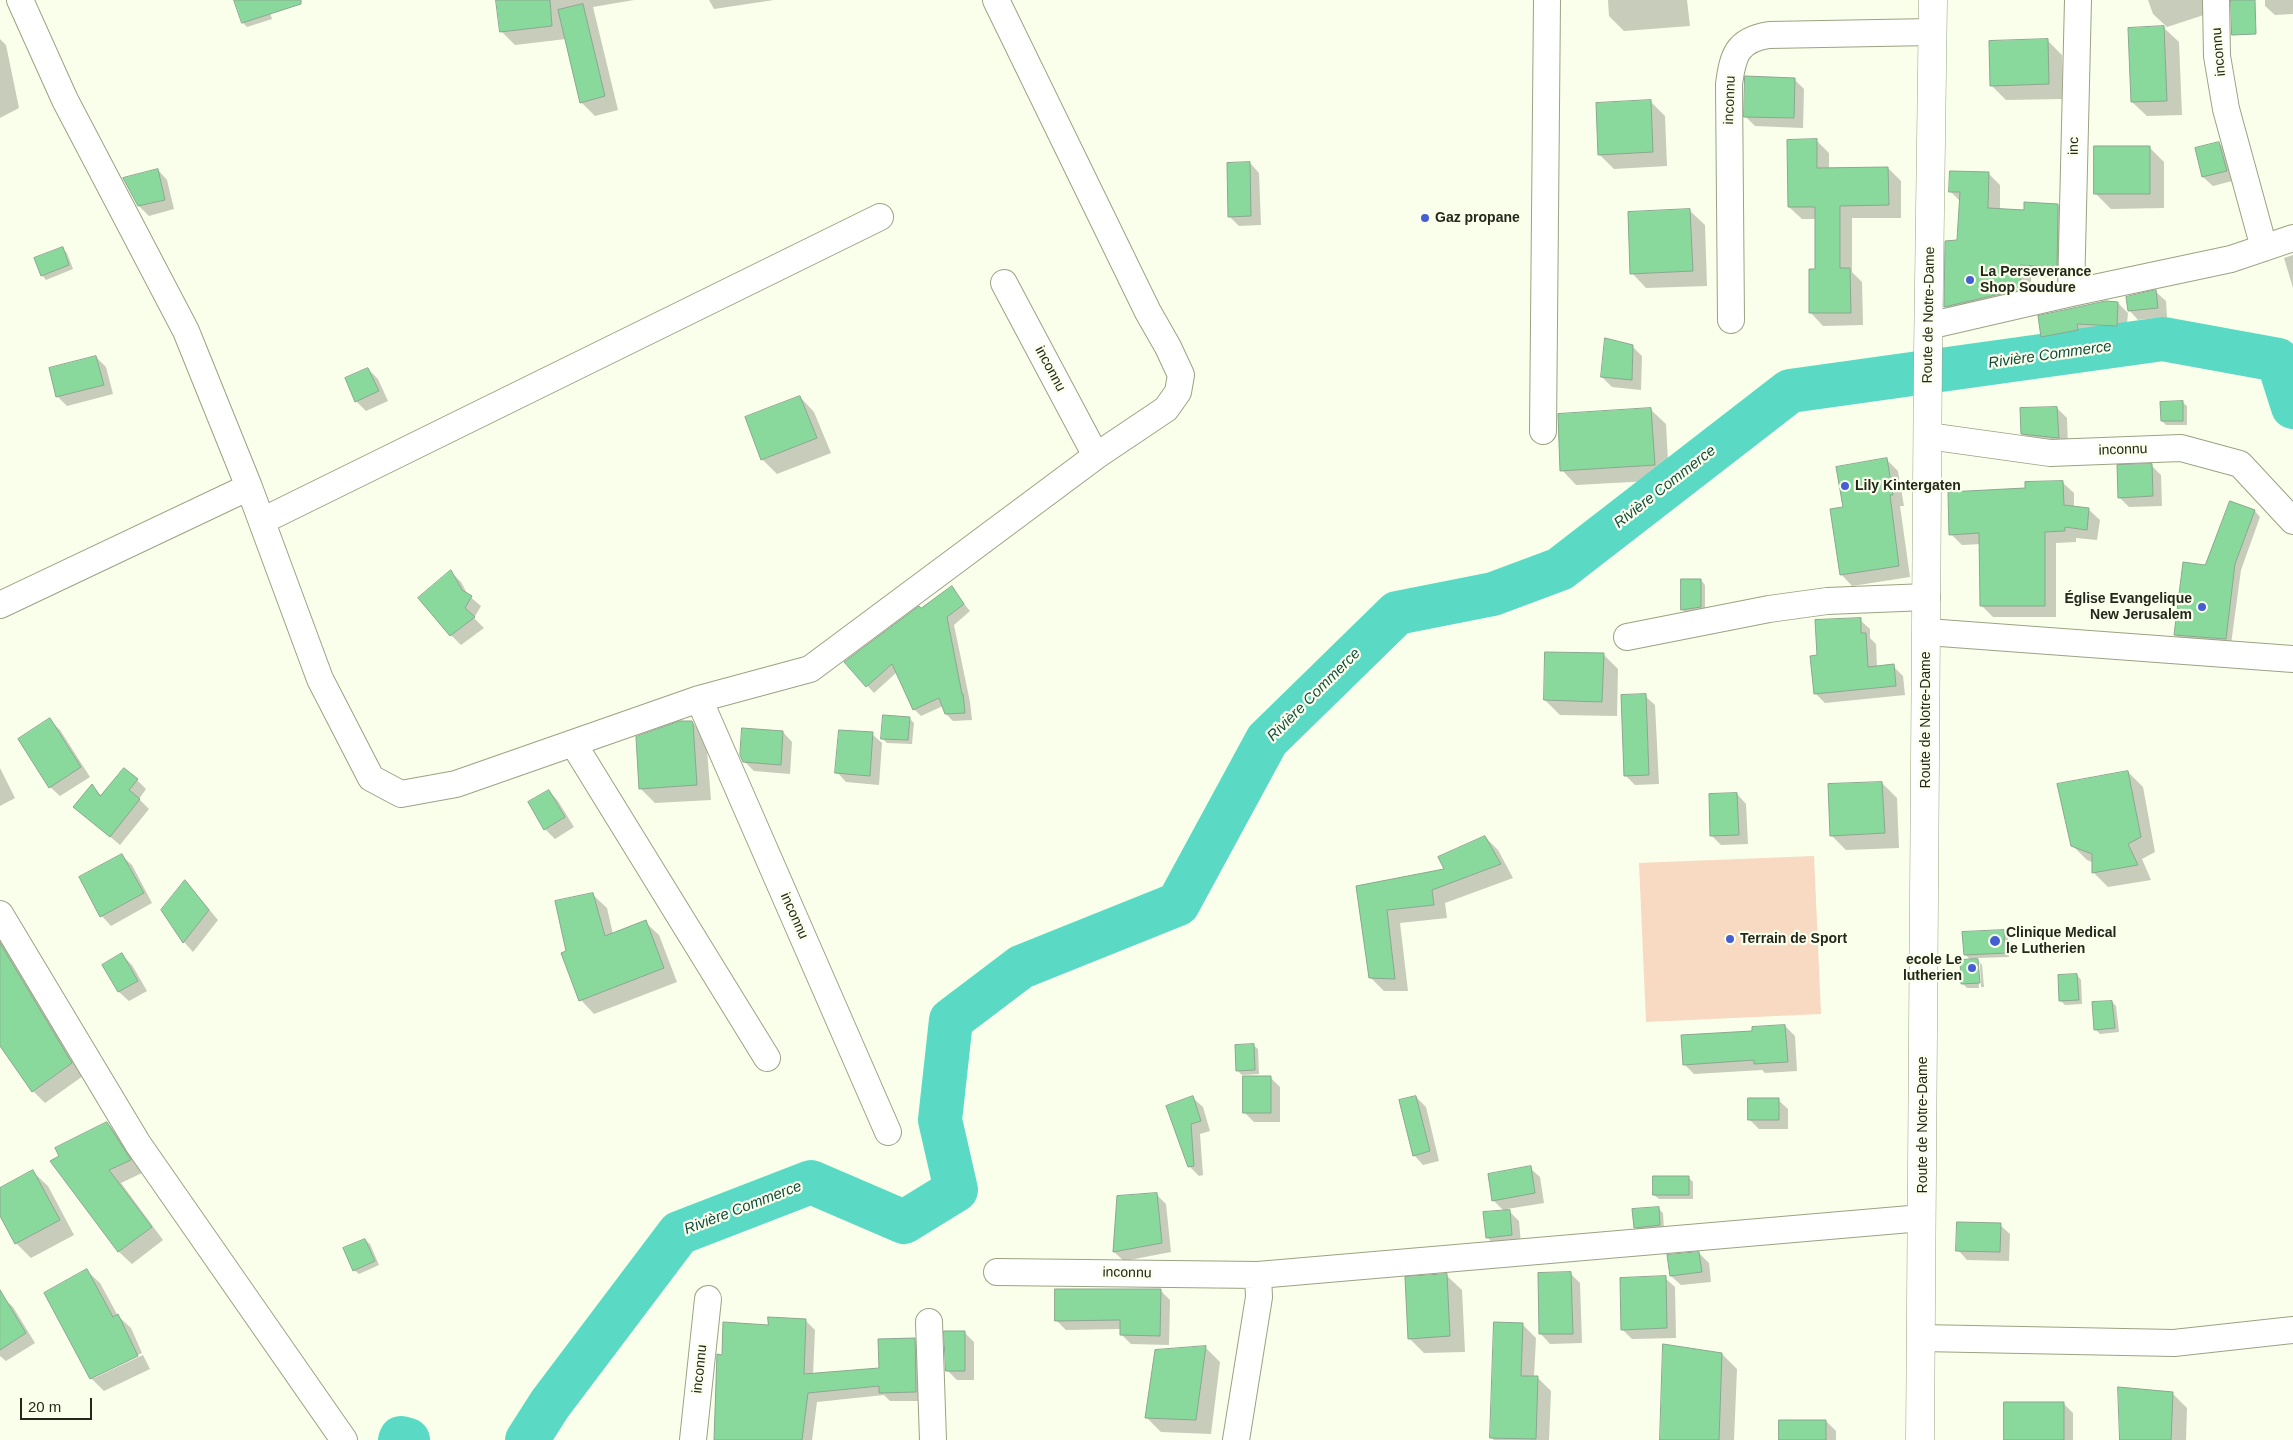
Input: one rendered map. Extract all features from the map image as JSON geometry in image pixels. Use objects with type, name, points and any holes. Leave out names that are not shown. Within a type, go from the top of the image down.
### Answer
[{"type":"street","points":[[20,0],[65,100],[186,331],[249,487],[320,679],[371,778],[401,794],[456,784],[700,699],[810,669],[1096,456],[1166,409],[1178,392],[1181,375],[1168,346],[1148,312],[996,0]]},
{"type":"street","points":[[1543,431],[1547,0]]},
{"type":"street","name":"Route de Notre-Dame","points":[[1920,1440],[1928,340],[1933,0]]},
{"type":"street","name":"inc","points":[[2071,293],[2078,0]]},
{"type":"street","name":"inconnu","points":[[2216,0],[2216,56],[2226,109],[2264,248]]},
{"type":"street","name":"inconnu","points":[[1731,320],[1729,84],[1732,62],[1742,47],[1752,38],[1769,35],[1932,32]]},
{"type":"street","points":[[262,521],[880,217]]},
{"type":"street","points":[[1928,340],[2071,293],[2231,259],[2293,238]]},
{"type":"street","name":"inconnu","points":[[1004,283],[1096,456]]},
{"type":"street","name":"inconnu","points":[[1928,424],[2050,453],[2181,448],[2240,464],[2293,521]]},
{"type":"street","points":[[0,605],[249,487]]},
{"type":"street","points":[[1628,636],[1770,609],[1808,604],[1927,597]]},
{"type":"street","points":[[1927,632],[2293,659]]},
{"type":"street","name":"inconnu","points":[[700,699],[888,1132]]},
{"type":"street","points":[[573,743],[767,1058]]},
{"type":"street","points":[[0,914],[138,1144],[344,1440]]},
{"type":"street","name":"inconnu","points":[[997,1272],[1258,1275],[1922,1218]]},
{"type":"street","points":[[1236,1440],[1259,1297],[1258,1275]]},
{"type":"street","name":"inconnu","points":[[693,1440],[708,1298]]},
{"type":"street","points":[[929,1322],[933,1440]]},
{"type":"street","points":[[1921,1338],[2174,1343],[2293,1330]]},
{"type":"shaded area","name":"Terrain de Sport","points":[[1814,856],[1821,1014],[1646,1022],[1639,863]]},
{"type":"building","points":[[234,0],[301,0],[301,4],[242,23]]},
{"type":"building","points":[[496,0],[550,0],[552,26],[500,32]]},
{"type":"building","points":[[2231,0],[2255,0],[2256,34],[2232,35]]},
{"type":"building","points":[[583,4],[605,96],[580,103],[558,10]]},
{"type":"building","points":[[2164,26],[2167,101],[2131,102],[2128,28]]},
{"type":"building","points":[[2048,39],[2049,84],[1990,86],[1989,41]]},
{"type":"building","points":[[1745,76],[1795,78],[1794,118],[1744,117]]},
{"type":"building","points":[[1651,100],[1653,152],[1598,155],[1596,103]]},
{"type":"building","points":[[1817,139],[1817,168],[1888,167],[1889,205],[1840,206],[1840,268],[1850,268],[1851,313],[1809,313],[1809,269],[1815,269],[1815,207],[1788,207],[1787,140]]},
{"type":"building","points":[[2219,142],[2227,171],[2202,177],[2195,148]]},
{"type":"building","points":[[2094,146],[2150,146],[2150,194],[2094,194]]},
{"type":"building","points":[[1250,162],[1251,216],[1228,217],[1227,163]]},
{"type":"building","points":[[158,169],[165,200],[138,206],[123,178]]},
{"type":"building","points":[[1950,171],[1989,172],[1988,208],[2024,210],[2024,202],[2058,204],[2057,267],[2020,265],[2021,289],[1944,307],[1945,241],[1957,240],[1960,192],[1949,192]]},
{"type":"building","points":[[1690,209],[1693,271],[1630,274],[1628,212]]},
{"type":"building","points":[[63,247],[69,265],[41,276],[34,258]]},
{"type":"building","points":[[2156,290],[2158,308],[2128,311],[2126,297]]},
{"type":"building","points":[[2106,301],[2118,302],[2117,326],[2077,324],[2078,330],[2041,337],[2038,316]]},
{"type":"building","points":[[1605,338],[1633,345],[1632,380],[1601,377]]},
{"type":"building","points":[[96,356],[104,385],[56,397],[49,368]]},
{"type":"building","points":[[368,368],[379,391],[355,402],[345,378]]},
{"type":"building","points":[[800,396],[817,438],[761,460],[745,417]]},
{"type":"building","points":[[2183,401],[2183,421],[2161,421],[2160,402]]},
{"type":"building","points":[[2057,407],[2059,438],[2021,434],[2020,408]]},
{"type":"building","points":[[1651,408],[1655,465],[1560,471],[1558,414]]},
{"type":"building","points":[[1887,458],[1893,495],[1890,495],[1899,566],[1840,575],[1830,509],[1843,507],[1836,467]]},
{"type":"building","points":[[2152,464],[2153,496],[2118,498],[2117,465]]},
{"type":"building","points":[[2063,481],[2064,505],[2089,508],[2087,530],[2065,527],[2065,531],[2045,532],[2045,606],[1980,606],[1979,533],[1949,535],[1948,492],[2025,488],[2025,482]]},
{"type":"building","points":[[2230,501],[2255,510],[2235,564],[2226,639],[2174,635],[2183,562],[2205,565]]},
{"type":"building","points":[[451,570],[462,590],[472,596],[465,608],[475,617],[450,636],[418,598]]},
{"type":"building","points":[[1681,579],[1701,579],[1701,607],[1681,610]]},
{"type":"building","points":[[952,586],[964,604],[947,617],[963,694],[965,713],[945,714],[939,698],[913,710],[892,664],[866,687],[844,662],[919,606],[921,608]]},
{"type":"building","points":[[1861,618],[1861,633],[1866,633],[1868,667],[1894,664],[1896,686],[1814,694],[1810,656],[1817,655],[1815,620]]},
{"type":"building","points":[[1545,652],[1604,653],[1602,702],[1544,700]]},
{"type":"building","points":[[1646,694],[1649,775],[1624,776],[1621,695]]},
{"type":"building","points":[[883,715],[910,717],[908,740],[881,739]]},
{"type":"building","points":[[50,718],[81,767],[49,788],[18,739]]},
{"type":"building","points":[[680,721],[692,721],[693,723],[697,785],[639,789],[636,737]]},
{"type":"building","points":[[742,728],[783,731],[781,765],[743,762],[740,755]]},
{"type":"building","points":[[839,730],[873,732],[870,776],[835,773]]},
{"type":"building","points":[[124,768],[138,779],[129,790],[140,799],[110,837],[73,807],[92,784],[100,796]]},
{"type":"building","points":[[2128,771],[2141,837],[2128,844],[2138,865],[2092,873],[2092,854],[2071,846],[2057,784]]},
{"type":"building","points":[[1882,782],[1885,833],[1830,836],[1828,784]]},
{"type":"building","points":[[549,790],[565,817],[544,830],[528,802]]},
{"type":"building","points":[[1737,793],[1739,835],[1710,836],[1709,794]]},
{"type":"building","points":[[1485,836],[1501,864],[1432,890],[1434,905],[1387,910],[1395,979],[1369,978],[1356,886],[1444,869],[1438,857]]},
{"type":"building","points":[[122,854],[144,893],[100,917],[79,877]]},
{"type":"building","points":[[185,880],[209,910],[183,943],[161,910]]},
{"type":"building","points":[[593,893],[605,936],[646,920],[664,968],[579,1001],[561,953],[566,951],[555,901]]},
{"type":"building","points":[[2004,930],[2005,953],[1964,955],[1962,932]]},
{"type":"building","points":[[0,943],[72,1063],[32,1092],[0,1046]]},
{"type":"building","points":[[122,953],[138,981],[118,992],[102,965]]},
{"type":"building","points":[[1978,959],[1980,983],[1961,984],[1960,960]]},
{"type":"building","points":[[2077,974],[2079,1000],[2059,1001],[2058,975]]},
{"type":"building","points":[[2112,1001],[2115,1028],[2094,1030],[2092,1002]]},
{"type":"building","points":[[1785,1025],[1788,1062],[1754,1064],[1754,1060],[1683,1065],[1681,1035],[1752,1031],[1752,1027]]},
{"type":"building","points":[[1254,1044],[1255,1070],[1236,1071],[1235,1045]]},
{"type":"building","points":[[1243,1076],[1271,1076],[1271,1113],[1243,1113]]},
{"type":"building","points":[[1193,1096],[1201,1121],[1191,1124],[1194,1166],[1188,1167],[1166,1106]]},
{"type":"building","points":[[1416,1096],[1430,1151],[1413,1156],[1399,1100]]},
{"type":"building","points":[[1748,1098],[1779,1098],[1779,1120],[1748,1120]]},
{"type":"building","points":[[107,1122],[131,1160],[109,1170],[152,1227],[118,1252],[50,1161],[59,1156],[55,1148]]},
{"type":"building","points":[[1531,1166],[1535,1193],[1492,1201],[1488,1174]]},
{"type":"building","points":[[33,1170],[60,1220],[15,1244],[0,1216],[0,1188]]},
{"type":"building","points":[[1653,1176],[1689,1176],[1689,1195],[1653,1195]]},
{"type":"building","points":[[1157,1193],[1162,1243],[1113,1252],[1117,1196]]},
{"type":"building","points":[[1659,1207],[1660,1225],[1634,1228],[1632,1209]]},
{"type":"building","points":[[1510,1210],[1512,1235],[1486,1238],[1483,1212]]},
{"type":"building","points":[[1957,1222],[2001,1223],[2000,1252],[1956,1251]]},
{"type":"building","points":[[365,1239],[375,1261],[353,1271],[343,1248]]},
{"type":"building","points":[[1699,1252],[1702,1272],[1670,1276],[1667,1255]]},
{"type":"building","points":[[87,1269],[113,1317],[118,1314],[138,1356],[90,1379],[44,1293]]},
{"type":"building","points":[[1571,1272],[1573,1334],[1539,1334],[1538,1273]]},
{"type":"building","points":[[1447,1274],[1450,1336],[1408,1339],[1405,1277]]},
{"type":"building","points":[[1666,1276],[1667,1328],[1621,1330],[1620,1278]]},
{"type":"building","points":[[1055,1289],[1161,1289],[1160,1336],[1120,1335],[1120,1320],[1055,1321]]},
{"type":"building","points":[[0,1290],[26,1333],[0,1350]]},
{"type":"building","points":[[768,1317],[806,1319],[804,1374],[879,1368],[878,1339],[915,1338],[916,1392],[879,1393],[879,1386],[808,1393],[802,1440],[714,1440],[717,1354],[722,1355],[723,1322],[768,1325]]},
{"type":"building","points":[[1494,1322],[1523,1323],[1521,1376],[1538,1376],[1536,1439],[1490,1438]]},
{"type":"building","points":[[944,1331],[965,1331],[965,1371],[946,1371]]},
{"type":"building","points":[[1663,1344],[1722,1353],[1719,1440],[1660,1440]]},
{"type":"building","points":[[1206,1346],[1196,1420],[1145,1418],[1155,1350]]},
{"type":"building","points":[[2118,1387],[2173,1392],[2171,1440],[2120,1440]]},
{"type":"building","points":[[2004,1402],[2064,1402],[2064,1440],[2004,1440]]},
{"type":"building","points":[[1779,1420],[1826,1420],[1826,1440],[1779,1440]]},
{"type":"waterway","name":"Rivière Commerce","points":[[527,1440],[550,1404],[679,1233],[811,1182],[904,1222],[956,1190],[940,1120],[951,1020],[1021,967],[1178,904],[1267,740],[1397,613],[1493,594],[1560,569],[1790,391],[2163,339],[2278,360],[2293,407]]},
{"type":"waterway","name":"Rivière Commerce","points":[[400,1440],[401,1438],[408,1440]]},
{"type":"place","name":"Gaz propane","points":[[1425,218]]},
{"type":"place","name":"La Perseverance Shop Soudure","points":[[1970,280]]},
{"type":"place","name":"Lily Kintergaten","points":[[1845,486]]},
{"type":"place","name":"Église Evangelique New Jerusalem","points":[[2202,607]]},
{"type":"place","name":"Terrain de Sport","points":[[1730,939]]},
{"type":"place","name":"Clinique Medical le Lutherien","points":[[1995,941]]},
{"type":"place","name":"ecole Le lutherien","points":[[1972,968]]}]
